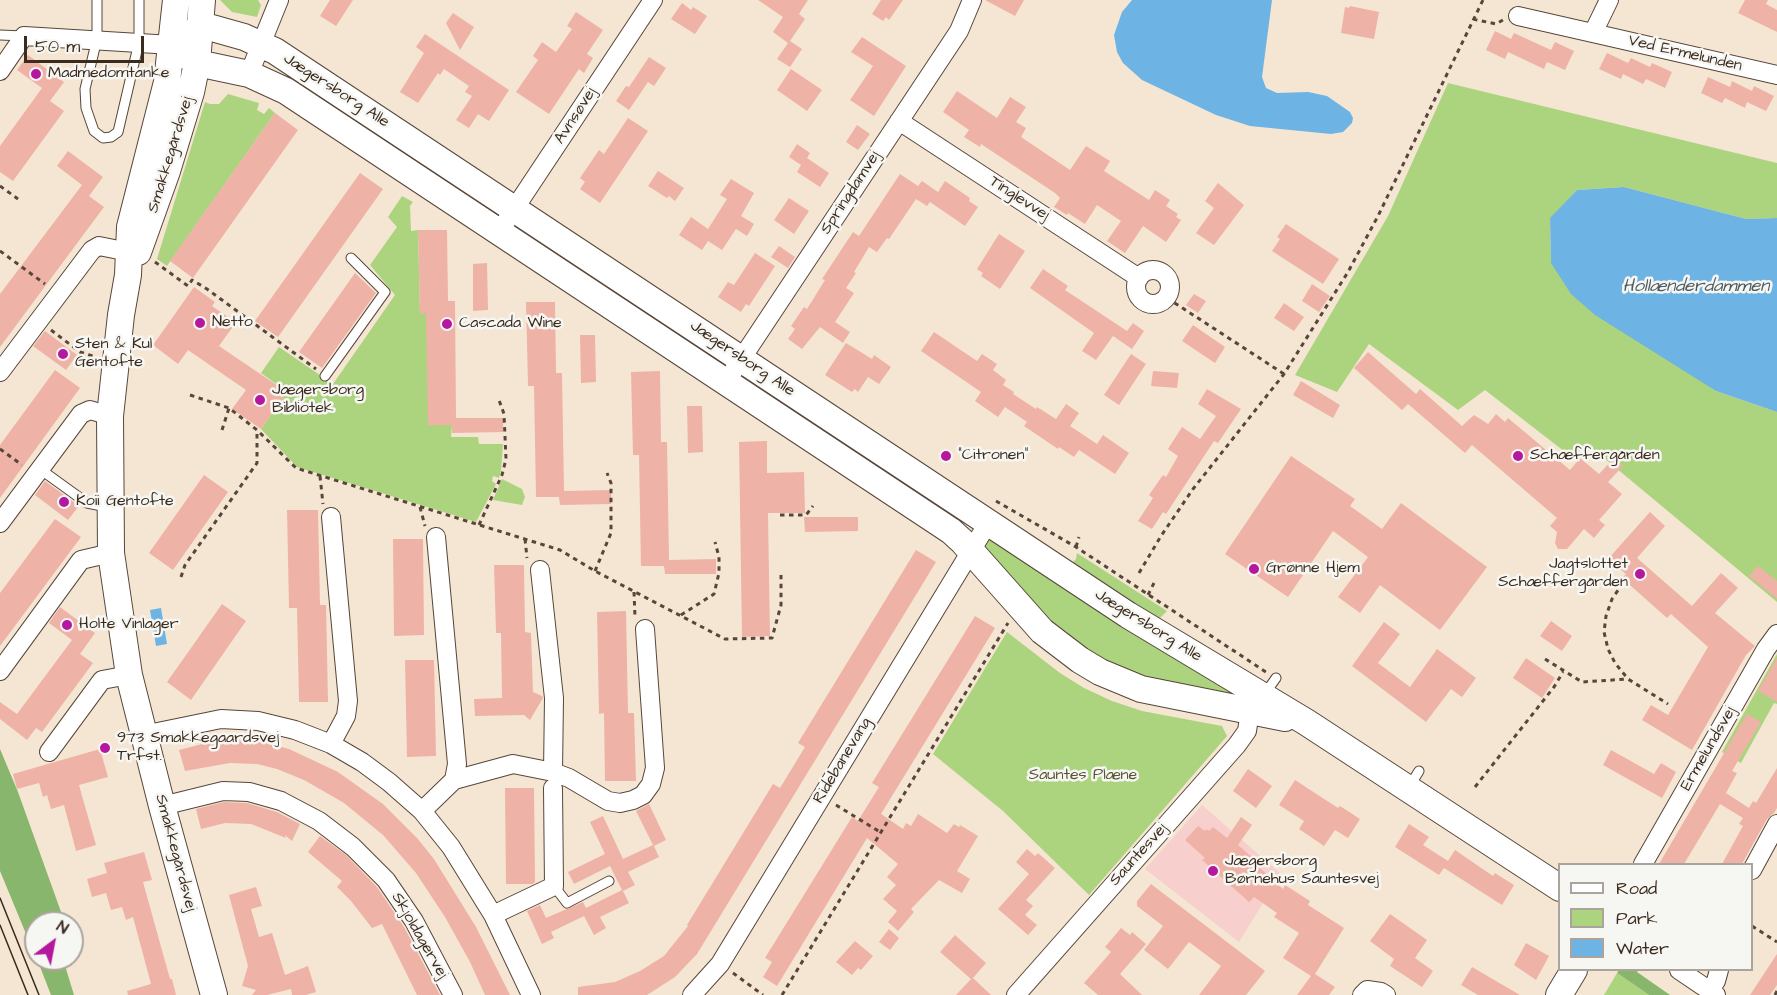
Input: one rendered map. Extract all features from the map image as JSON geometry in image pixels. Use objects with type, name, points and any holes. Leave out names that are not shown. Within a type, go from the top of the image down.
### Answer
[{"type":"street","name":"Smakkegårdsvej","points":[[132,259],[130,226],[167,82],[176,0]]},
{"type":"street","name":"Smakkegårdsvej","points":[[202,0],[197,63],[180,132],[132,259],[121,315],[110,416],[111,553],[129,675],[143,735],[214,995]]},
{"type":"street","points":[[249,74],[279,0]]},
{"type":"street","name":"Avnsøvej","points":[[499,232],[653,0]]},
{"type":"street","name":"Springdamvej","points":[[726,382],[959,31],[972,0]]},
{"type":"street","points":[[1593,33],[1609,0]]},
{"type":"street","name":"Ved Ermelunden","points":[[1518,16],[1777,75]]},
{"type":"street","points":[[172,45],[201,27]]},
{"type":"street","name":"Jægersborg Alle","points":[[201,27],[229,32],[260,44],[292,62],[741,359],[992,512],[1128,615],[1306,722],[1413,780],[1558,887]]},
{"type":"street","points":[[0,71],[24,36],[172,45],[197,63]]},
{"type":"street","name":"Jægersborg Alle","points":[[197,63],[249,74],[285,91],[951,531],[1042,631],[1080,660],[1110,677],[1159,693],[1263,695]]},
{"type":"street","name":"Tinglevvej","points":[[899,121],[1138,278]]},
{"type":"street","points":[[0,372],[92,250],[99,246],[132,259]]},
{"type":"street","points":[[1153,269],[1165,273],[1171,286],[1167,298],[1157,304],[1143,300],[1136,290],[1138,278],[1153,269]]},
{"type":"street","points":[[0,523],[81,414],[90,411],[110,416]]},
{"type":"street","name":"Ridebanevang","points":[[692,995],[720,964],[971,551],[992,512]]},
{"type":"street","points":[[331,517],[348,701],[346,716],[331,744]]},
{"type":"street","points":[[436,537],[457,764],[454,780]]},
{"type":"street","points":[[0,671],[81,560],[111,553]]},
{"type":"street","points":[[493,915],[554,886],[554,698],[540,570]]},
{"type":"street","points":[[422,812],[454,780],[513,764],[553,780],[569,778],[608,801],[620,803],[643,795],[651,783],[655,768],[645,629]]},
{"type":"street","name":"Ermelundsvej","points":[[1645,863],[1766,648],[1777,634]]},
{"type":"street","points":[[49,752],[102,681],[129,675]]},
{"type":"street","name":"Sauntesvej","points":[[1016,995],[1237,745],[1247,731],[1263,695]]},
{"type":"street","points":[[143,735],[221,719],[248,720],[295,730],[331,744],[362,762],[389,782],[422,812],[451,847],[493,915],[531,995]]},
{"type":"street","name":"Skjoldagervej","points":[[162,806],[223,791],[249,792],[281,801],[319,821],[353,847],[386,880],[414,921],[453,995]]},
{"type":"street","points":[[1753,868],[1777,824]]},
{"type":"street","points":[[1559,995],[1573,971]]},
{"type":"street","points":[[1578,995],[1592,971]]},
{"type":"street","points":[[1682,971],[1713,993],[1718,971]]},
{"type":"street","points":[[1362,995],[1367,990],[1386,995]]},
{"type":"lane","points":[[98,0],[97,39],[85,89],[86,108],[94,130],[103,138],[111,137],[118,132],[139,42],[139,0]]},
{"type":"lane","points":[[0,35],[24,36]]},
{"type":"lane","points":[[325,375],[385,292],[351,258]]},
{"type":"lane","points":[[38,472],[87,503],[111,507]]},
{"type":"lane","points":[[554,886],[567,903],[609,881]]},
{"type":"path","points":[[1139,573],[1193,489],[1284,374],[1348,272],[1483,0]]},
{"type":"path","points":[[1473,19],[1496,24],[1507,18],[1518,16]]},
{"type":"path","points":[[0,186],[18,199]]},
{"type":"path","points":[[0,251],[58,294]]},
{"type":"path","points":[[132,259],[188,286],[192,280],[207,289],[289,346],[325,375]]},
{"type":"path","points":[[1167,298],[1284,374]]},
{"type":"path","points":[[38,321],[80,352],[115,363]]},
{"type":"path","points":[[190,395],[228,408],[257,430],[296,468],[560,550],[595,571],[725,639],[772,638],[781,605],[781,575]]},
{"type":"path","points":[[478,525],[502,475],[506,459],[504,414],[499,400]]},
{"type":"path","points":[[222,430],[228,408]]},
{"type":"path","points":[[181,577],[185,565],[257,463],[257,430]]},
{"type":"path","points":[[0,449],[38,472]]},
{"type":"path","points":[[595,571],[610,532],[611,483],[607,473]]},
{"type":"path","points":[[320,476],[324,514],[331,517]]},
{"type":"path","points":[[780,515],[806,515],[813,506]]},
{"type":"path","points":[[992,512],[1076,547],[1233,650]]},
{"type":"path","points":[[1076,547],[1079,537]]},
{"type":"path","points":[[681,615],[714,594],[719,573],[715,542]]},
{"type":"path","points":[[1148,595],[1154,583]]},
{"type":"path","points":[[1623,583],[1612,599],[1606,616],[1604,632],[1608,649],[1615,663],[1628,679],[1668,704]]},
{"type":"path","points":[[634,592],[635,621],[645,629]]},
{"type":"path","points":[[782,995],[1007,624],[1023,610]]},
{"type":"path","points":[[1545,659],[1582,682],[1628,679]]},
{"type":"path","points":[[1474,786],[1554,687],[1563,672]]},
{"type":"path","points":[[1515,724],[1521,729]]},
{"type":"path","points":[[1486,760],[1492,765]]},
{"type":"path","points":[[822,796],[880,832]]},
{"type":"path","points":[[1753,927],[1777,942]]},
{"type":"path","points":[[720,964],[764,995]]},
{"type":"shaded area","name":"Jægersborg Børnehus Sauntesvej","points":[[1202,805],[1281,874],[1239,942],[1145,869]]},
{"type":"green space","points":[[220,0],[258,0],[261,5],[257,17],[232,12]]},
{"type":"green space","points":[[1448,83],[1777,163],[1777,218],[1746,219],[1624,187],[1577,190],[1550,219],[1551,263],[1716,391],[1777,412],[1777,602],[1592,448],[1569,455],[1485,390],[1458,410],[1369,344],[1337,392],[1295,375],[1388,216]]},
{"type":"green space","points":[[228,94],[259,103],[257,110],[264,114],[269,108],[275,113],[167,266],[157,259],[205,102],[219,104]]},
{"type":"green space","points":[[402,196],[413,202],[410,206],[411,231],[418,230],[420,313],[426,313],[452,425],[451,437],[478,437],[479,444],[503,444],[499,478],[493,476],[492,481],[496,484],[476,522],[297,467],[261,429],[287,392],[261,373],[279,347],[333,384],[395,295],[370,265],[397,227],[388,217]]},
{"type":"green space","points":[[502,479],[522,489],[525,497],[522,505],[493,500]]},
{"type":"green space","points":[[992,534],[1242,698],[1164,689],[1068,645],[984,549],[987,539]]},
{"type":"green space","points":[[1077,553],[1167,611],[1160,618],[1160,622],[1072,563]]},
{"type":"green space","name":"Sauntes Plæne","points":[[1007,632],[1060,673],[1084,688],[1142,711],[1222,726],[1227,736],[1089,895],[1003,811],[933,754]]},
{"type":"green space","points":[[1777,654],[1777,704],[1774,703],[1741,763],[1722,752]]},
{"type":"green space","points":[[0,749],[61,911],[24,911],[24,929],[0,871]]},
{"type":"green space","points":[[42,971],[67,971],[74,995],[51,995]]},
{"type":"green space","points":[[1618,971],[1638,971],[1670,995],[1649,995],[1617,973]]},
{"type":"green space","points":[[1617,973],[1649,995],[1604,995]]},
{"type":"water","points":[[1132,0],[1272,0],[1262,77],[1266,88],[1277,93],[1308,92],[1327,96],[1350,112],[1353,118],[1352,123],[1343,132],[1331,134],[1250,126],[1216,115],[1142,80],[1123,63],[1117,52],[1114,35],[1122,12]]},
{"type":"water","name":"Hollænderdammen","points":[[1624,187],[1746,219],[1777,218],[1777,412],[1716,391],[1595,315],[1571,294],[1551,263],[1550,218],[1577,190]]},
{"type":"water","points":[[161,608],[167,644],[156,646],[150,610]]},
{"type":"building","points":[[330,0],[353,0],[336,26],[320,16]]},
{"type":"building","points":[[758,0],[808,0],[799,14],[805,19],[790,41],[802,49],[790,67],[777,59],[788,43],[773,32],[783,17]]},
{"type":"building","points":[[881,0],[903,0],[889,20],[886,17],[883,21],[872,14]]},
{"type":"building","points":[[985,0],[1024,0],[1015,16]]},
{"type":"building","points":[[1745,0],[1768,0],[1766,4],[1777,10],[1777,32],[1738,13]]},
{"type":"building","points":[[682,3],[691,10],[693,7],[707,16],[695,34],[671,19]]},
{"type":"building","points":[[1345,7],[1379,12],[1374,39],[1341,33]]},
{"type":"building","points":[[576,12],[603,30],[587,54],[593,58],[584,73],[579,69],[549,114],[516,92],[538,60],[533,56],[542,42],[556,52],[572,29],[567,26]]},
{"type":"building","points":[[453,13],[474,27],[460,50],[446,23]]},
{"type":"building","points":[[1495,31],[1511,39],[1514,33],[1551,50],[1555,42],[1574,51],[1565,70],[1547,62],[1544,69],[1508,52],[1505,59],[1486,50]]},
{"type":"building","points":[[425,34],[509,90],[489,121],[478,114],[469,128],[456,120],[472,96],[465,92],[469,86],[444,69],[440,75],[438,73],[418,103],[400,92],[424,53],[416,47]]},
{"type":"building","points":[[862,37],[906,66],[874,116],[850,100],[873,66],[851,52]]},
{"type":"building","points":[[1607,53],[1628,63],[1631,58],[1650,67],[1652,63],[1672,72],[1665,88],[1646,79],[1643,84],[1623,74],[1621,79],[1599,69]]},
{"type":"building","points":[[28,55],[64,82],[50,101],[64,111],[13,181],[0,172],[0,146],[42,88],[17,70]]},
{"type":"building","points":[[649,57],[666,68],[654,86],[648,82],[629,110],[616,101],[626,86],[629,87]]},
{"type":"building","points":[[791,69],[822,90],[807,111],[777,90]]},
{"type":"building","points":[[1708,77],[1730,87],[1732,81],[1752,91],[1754,86],[1774,96],[1766,111],[1747,102],[1745,108],[1725,98],[1722,103],[1701,93]]},
{"type":"building","points":[[957,91],[997,118],[1010,97],[1026,107],[1016,122],[1026,128],[1021,137],[1070,170],[1086,146],[1110,161],[1104,171],[1149,200],[1155,190],[1170,200],[1166,206],[1178,214],[1176,217],[1181,220],[1166,242],[1143,226],[1125,253],[1107,241],[1121,221],[1097,205],[1085,224],[1068,213],[1067,215],[1054,207],[1060,198],[1055,193],[981,144],[980,147],[964,137],[969,130],[943,112]]},
{"type":"building","points":[[275,113],[298,130],[193,278],[170,261]]},
{"type":"building","points":[[628,118],[648,131],[600,203],[580,189],[585,182],[580,178],[599,150],[604,154]]},
{"type":"building","points":[[857,125],[870,134],[858,150],[846,142]]},
{"type":"building","points":[[797,144],[810,153],[807,158],[829,173],[820,187],[797,172],[801,165],[789,157]]},
{"type":"building","points":[[68,151],[103,177],[89,196],[104,207],[0,347],[0,294],[82,185],[57,166]]},
{"type":"building","points":[[658,171],[684,188],[675,201],[648,186]]},
{"type":"building","points":[[360,173],[383,189],[278,337],[255,321]]},
{"type":"building","points":[[900,174],[918,186],[922,181],[938,192],[945,181],[970,198],[969,201],[978,207],[965,226],[930,202],[927,206],[916,199],[889,239],[887,238],[877,252],[869,247],[854,272],[856,273],[846,288],[854,293],[835,322],[850,332],[843,343],[820,327],[802,349],[788,339],[795,329],[791,326],[804,307],[807,309],[825,280],[822,279],[853,232],[859,236]]},
{"type":"building","points":[[731,179],[754,193],[741,216],[754,224],[747,236],[736,229],[722,250],[708,241],[702,250],[679,235],[691,217],[708,229],[727,199],[720,195]]},
{"type":"building","points":[[1218,183],[1244,205],[1214,245],[1196,233],[1214,208],[1205,201]]},
{"type":"building","points":[[789,198],[809,211],[794,234],[774,220]]},
{"type":"building","points":[[1286,224],[1339,259],[1323,284],[1272,251],[1280,239],[1277,237]]},
{"type":"building","points":[[418,230],[447,230],[448,301],[455,301],[456,418],[503,418],[503,432],[452,433],[452,425],[428,425],[426,313],[420,314]]},
{"type":"building","points":[[999,234],[1025,251],[1000,289],[981,276],[983,273],[977,269]]},
{"type":"building","points":[[779,246],[795,257],[788,268],[771,257]]},
{"type":"building","points":[[755,253],[775,266],[749,306],[746,304],[741,312],[718,297],[728,282],[734,285]]},
{"type":"building","points":[[487,263],[488,310],[473,311],[473,264]]},
{"type":"building","points":[[1043,269],[1068,286],[1065,290],[1127,331],[1133,323],[1144,331],[1132,349],[1113,336],[1096,360],[1082,351],[1094,333],[1030,288]]},
{"type":"building","points":[[355,273],[376,293],[322,368],[299,352]]},
{"type":"building","points":[[1312,284],[1330,296],[1319,312],[1302,301]]},
{"type":"building","points":[[194,287],[215,302],[212,306],[231,319],[232,328],[219,346],[287,392],[261,429],[232,409],[246,390],[188,350],[178,364],[153,345]]},
{"type":"building","points":[[1194,294],[1206,301],[1198,313],[1186,305]]},
{"type":"building","points":[[526,302],[555,302],[556,373],[562,373],[564,491],[611,490],[611,504],[560,505],[559,497],[536,497],[534,386],[528,386]]},
{"type":"building","points":[[1284,303],[1304,317],[1294,331],[1274,318]]},
{"type":"building","points":[[1193,325],[1225,347],[1215,363],[1182,341]]},
{"type":"building","points":[[45,331],[77,355],[66,370],[33,346]]},
{"type":"building","points":[[934,332],[977,361],[982,354],[997,364],[993,370],[1006,380],[1003,385],[1036,409],[1037,407],[1056,419],[1066,404],[1079,413],[1070,426],[1097,444],[1103,435],[1129,453],[1115,474],[1079,450],[1074,457],[1059,447],[1058,449],[1024,426],[1027,422],[1005,407],[998,417],[975,401],[981,392],[921,351]]},
{"type":"building","points":[[580,335],[595,335],[596,382],[581,383]]},
{"type":"building","points":[[846,343],[872,359],[874,355],[891,367],[879,384],[868,377],[858,392],[855,389],[852,392],[825,375]]},
{"type":"building","name":"Schæffergården","points":[[1368,352],[1416,394],[1420,389],[1462,426],[1474,415],[1488,424],[1496,414],[1505,422],[1508,418],[1570,470],[1580,458],[1599,474],[1614,458],[1623,466],[1608,482],[1622,494],[1599,520],[1605,525],[1594,538],[1584,529],[1567,549],[1558,549],[1555,543],[1557,532],[1550,526],[1557,518],[1472,445],[1465,453],[1408,404],[1402,410],[1354,368]]},
{"type":"building","points":[[1131,354],[1146,364],[1119,405],[1104,395]]},
{"type":"building","points":[[55,370],[80,388],[0,498],[0,445]]},
{"type":"building","points":[[660,371],[661,442],[667,442],[669,560],[716,559],[716,574],[665,574],[664,566],[641,566],[639,455],[633,455],[631,372]]},
{"type":"building","points":[[1153,371],[1179,373],[1177,388],[1151,386]]},
{"type":"building","points":[[1301,381],[1340,405],[1333,418],[1293,395]]},
{"type":"building","points":[[1207,389],[1241,409],[1218,443],[1214,441],[1166,514],[1163,512],[1152,529],[1138,521],[1153,498],[1149,495],[1163,475],[1166,477],[1178,456],[1168,449],[1182,427],[1200,439],[1216,416],[1198,404]]},
{"type":"building","points":[[687,406],[702,406],[703,452],[688,453]]},
{"type":"building","points":[[767,441],[767,473],[804,472],[805,513],[768,513],[770,636],[742,637],[739,442]]},
{"type":"building","points":[[1291,456],[1355,499],[1350,506],[1382,529],[1401,503],[1487,567],[1440,630],[1380,585],[1360,613],[1338,597],[1368,557],[1333,531],[1288,597],[1225,554]]},
{"type":"building","points":[[204,475],[228,492],[173,570],[149,553]]},
{"type":"building","points":[[45,481],[79,506],[68,520],[35,495]]},
{"type":"building","points":[[287,510],[318,510],[320,605],[326,605],[328,702],[299,702],[297,608],[289,608]]},
{"type":"building","points":[[1650,512],[1665,526],[1637,558],[1692,606],[1721,573],[1738,588],[1715,613],[1755,646],[1746,655],[1692,750],[1642,720],[1651,705],[1668,715],[1708,647],[1671,614],[1667,618],[1622,578],[1626,574],[1608,559]]},
{"type":"building","points":[[804,517],[858,517],[858,531],[805,532]]},
{"type":"building","points":[[55,519],[81,537],[0,646],[0,593]]},
{"type":"building","points":[[393,539],[423,539],[424,635],[394,636]]},
{"type":"building","points":[[916,550],[936,562],[697,954],[675,977],[647,995],[578,995],[578,987],[615,982],[640,971],[664,956],[688,926],[773,784],[780,788],[805,747],[798,743]]},
{"type":"building","points":[[494,565],[524,565],[525,632],[531,633],[533,692],[543,698],[530,720],[524,715],[475,716],[474,699],[502,698],[501,633],[496,633]]},
{"type":"building","points":[[1758,566],[1777,581],[1777,599],[1749,576]]},
{"type":"building","points":[[222,604],[246,621],[191,700],[167,682]]},
{"type":"building","points":[[60,607],[95,633],[80,654],[93,663],[42,732],[36,728],[27,740],[0,719],[0,702],[17,714],[72,640],[49,623]]},
{"type":"building","points":[[626,611],[628,713],[634,713],[636,781],[605,781],[604,713],[599,714],[597,612]]},
{"type":"building","points":[[975,616],[995,628],[881,814],[903,829],[906,823],[911,826],[918,814],[947,833],[954,824],[978,836],[957,871],[970,879],[962,893],[939,880],[911,909],[914,912],[898,931],[888,922],[897,911],[883,899],[896,885],[887,877],[898,864],[867,838],[777,986],[763,977],[772,962],[765,958],[852,817],[858,821],[879,787],[872,783]]},
{"type":"building","points":[[1551,621],[1572,636],[1562,651],[1540,636]]},
{"type":"building","points":[[1384,622],[1400,634],[1378,663],[1410,687],[1437,649],[1476,678],[1462,697],[1451,689],[1426,722],[1352,666]]},
{"type":"building","points":[[1526,658],[1555,678],[1542,698],[1513,678]]},
{"type":"building","points":[[1777,658],[1777,702],[1758,691]]},
{"type":"building","points":[[405,660],[434,660],[436,756],[407,757]]},
{"type":"building","points":[[1747,714],[1761,722],[1732,771],[1737,773],[1726,793],[1749,808],[1753,801],[1756,803],[1777,768],[1777,808],[1767,819],[1743,863],[1723,863],[1743,826],[1739,824],[1743,818],[1720,804],[1685,863],[1660,863]]},
{"type":"building","points":[[235,740],[262,742],[289,749],[338,772],[383,804],[417,838],[434,859],[476,927],[510,995],[485,995],[445,917],[416,873],[383,835],[344,803],[304,780],[257,764],[230,763],[185,771],[179,750],[206,743]]},
{"type":"building","points":[[100,749],[108,777],[79,785],[96,845],[76,851],[64,805],[51,809],[47,795],[43,797],[39,783],[17,789],[13,774]]},
{"type":"building","points":[[1611,750],[1654,774],[1661,763],[1676,772],[1662,798],[1603,765]]},
{"type":"building","points":[[1248,769],[1272,786],[1256,808],[1233,791]]},
{"type":"building","points":[[1295,780],[1338,808],[1340,806],[1360,819],[1348,838],[1335,830],[1324,846],[1299,829],[1304,821],[1279,805]]},
{"type":"building","points":[[505,788],[534,788],[535,882],[533,884],[506,884]]},
{"type":"building","points":[[224,802],[247,803],[277,812],[300,824],[292,841],[285,835],[286,838],[251,824],[225,823],[201,829],[196,809]]},
{"type":"building","points":[[649,804],[666,840],[654,846],[659,857],[628,872],[635,885],[623,891],[629,903],[600,917],[606,928],[594,935],[584,916],[551,932],[554,938],[542,944],[527,911],[540,905],[546,918],[583,902],[586,908],[622,890],[610,866],[574,884],[568,872],[605,854],[590,822],[603,816],[623,859],[653,845],[636,811]]},
{"type":"building","points":[[1241,817],[1252,825],[1238,845],[1253,858],[1251,860],[1283,889],[1285,885],[1310,901],[1308,905],[1344,928],[1315,974],[1335,987],[1329,995],[1297,995],[1311,976],[1283,958],[1299,933],[1274,917],[1277,913],[1254,897],[1249,902],[1202,860],[1205,858],[1185,840],[1198,826],[1205,831],[1213,827],[1227,838]]},
{"type":"building","points":[[1409,824],[1429,837],[1423,845],[1448,861],[1455,850],[1493,876],[1495,873],[1514,885],[1502,905],[1444,868],[1439,875],[1395,847]]},
{"type":"building","points":[[320,836],[346,855],[377,887],[404,927],[440,995],[417,995],[382,924],[372,928],[337,887],[342,881],[308,852]]},
{"type":"building","points":[[1027,849],[1035,856],[1038,853],[1055,868],[1026,900],[1033,906],[1025,915],[1037,925],[1028,935],[998,909],[1029,874],[1016,862]]},
{"type":"building","points":[[144,852],[152,880],[143,882],[176,995],[128,995],[127,991],[151,984],[133,917],[126,920],[122,907],[111,910],[106,893],[92,897],[87,879],[107,873],[104,863]]},
{"type":"building","points":[[1151,884],[1265,971],[1246,995],[1199,995],[1221,966],[1189,942],[1168,969],[1144,950],[1163,926],[1137,906],[1137,901]]},
{"type":"building","points":[[256,887],[262,906],[251,909],[259,937],[272,933],[285,975],[308,966],[316,992],[292,995],[291,989],[267,995],[252,995],[256,990],[242,986],[248,966],[229,895]]},
{"type":"building","points":[[1390,914],[1427,940],[1415,958],[1433,971],[1422,987],[1390,966],[1394,959],[1370,941]]},
{"type":"building","points":[[1121,928],[1130,935],[1132,932],[1146,944],[1120,974],[1142,995],[1098,995],[1084,983],[1111,952],[1105,947]]},
{"type":"building","points":[[889,929],[899,938],[890,950],[879,942]]},
{"type":"building","points":[[955,935],[986,963],[973,978],[991,995],[956,995],[971,979],[940,952]]},
{"type":"building","points":[[855,941],[873,956],[861,970],[858,968],[852,975],[836,962]]},
{"type":"building","points":[[1526,943],[1549,956],[1536,980],[1514,965]]},
{"type":"building","points":[[1777,954],[1777,985],[1770,995],[1750,995]]},
{"type":"building","points":[[1472,967],[1520,995],[1478,995],[1461,985]]},
{"type":"tram line","points":[[0,898],[39,995]]},
{"type":"tram line","points":[[0,925],[28,995]]},
{"type":"place","name":"Madmedomtanke","points":[[36,74]]},
{"type":"place","name":"Netto","points":[[200,323]]},
{"type":"place","name":"Cascada Wine","points":[[447,324]]},
{"type":"place","name":"Sten & Kul Gentofte","points":[[63,354]]},
{"type":"place","name":"Jægersborg Bibliotek","points":[[260,400]]},
{"type":"place","name":"\"Citronen\"","points":[[946,456]]},
{"type":"place","name":"Schæffergården","points":[[1518,456]]},
{"type":"place","name":"Koii Gentofte","points":[[64,502]]},
{"type":"place","name":"Grønne Hjem","points":[[1254,569]]},
{"type":"place","name":"Jagtslottet Schæffergården","points":[[1640,574]]},
{"type":"place","name":"Holte Vinlager","points":[[67,625]]},
{"type":"place","name":"973 Smakkegaardsvej Trfst.","points":[[105,748]]},
{"type":"place","name":"Jægersborg Børnehus Sauntesvej","points":[[1213,871]]}]
